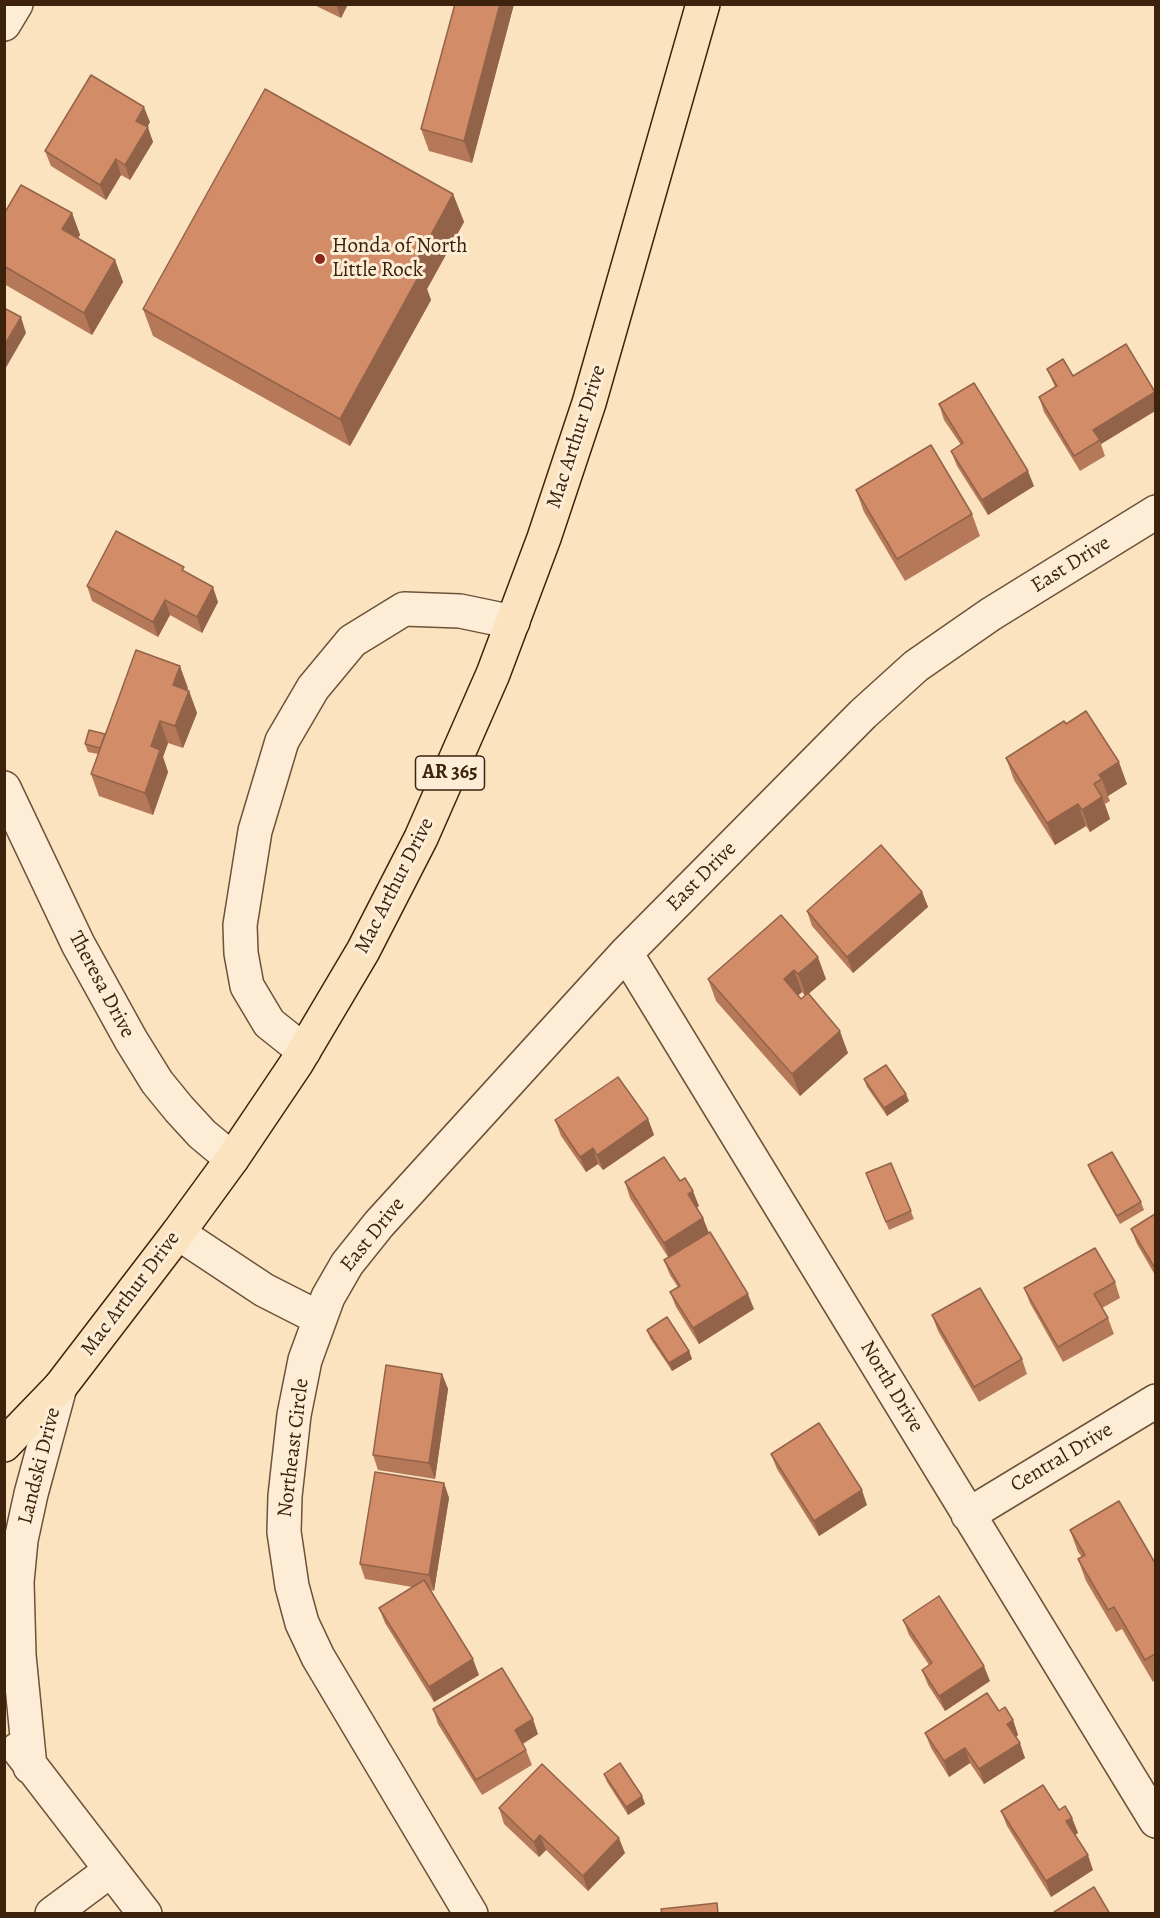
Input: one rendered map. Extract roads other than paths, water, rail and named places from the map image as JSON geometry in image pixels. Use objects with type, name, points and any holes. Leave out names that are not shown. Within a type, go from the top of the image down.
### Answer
[{"type":"main road","name":"Mac Arthur Drive","points":[[4,1445],[60,1387],[231,1160],[304,1051],[363,951],[422,838],[493,674],[544,538],[589,403],[703,4]]},
{"type":"street","points":[[4,24],[16,4]]},
{"type":"street","name":"East Drive","points":[[319,1318],[346,1264],[379,1224],[626,953],[863,714],[916,666],[991,614],[1155,512]]},
{"type":"street","points":[[304,1051],[269,1023],[248,986],[241,953],[240,925],[255,831],[282,741],[313,688],[352,641],[404,609],[460,610],[513,622]]},
{"type":"street","name":"Theresa Drive","points":[[4,788],[78,944],[131,1040],[157,1082],[179,1109],[231,1160]]},
{"type":"street","name":"North Drive","points":[[626,953],[1155,1821]]},
{"type":"street","points":[[178,1233],[264,1290],[319,1318]]},
{"type":"street","name":"Northeast Circle","points":[[319,1318],[305,1360],[294,1415],[285,1496],[284,1532],[292,1586],[302,1623],[318,1658],[471,1914]]},
{"type":"street","name":"Landski Drive","points":[[17,1761],[19,1655],[17,1582],[21,1540],[60,1387]]},
{"type":"street","name":"Central Drive","points":[[969,1515],[1155,1401]]},
{"type":"street","points":[[4,1730],[17,1761],[111,1870],[145,1914]]},
{"type":"street","points":[[52,1914],[111,1870]]},
{"type":"place","name":"Honda of North Little Rock","points":[[320,259]]}]
